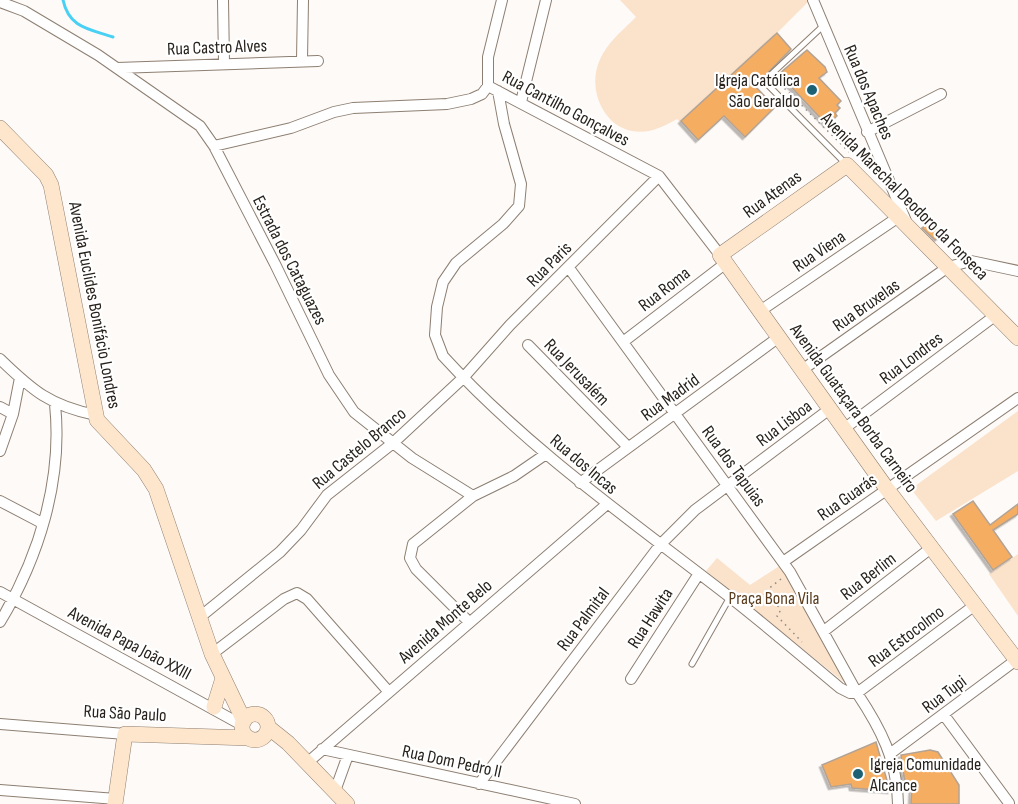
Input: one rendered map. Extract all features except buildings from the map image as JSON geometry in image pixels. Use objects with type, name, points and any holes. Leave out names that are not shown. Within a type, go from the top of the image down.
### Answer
[{"type":"street","points":[[223,0],[224,62]]},
{"type":"street","points":[[302,60],[303,0]]},
{"type":"street","points":[[488,86],[488,57],[502,0]]},
{"type":"street","points":[[521,102],[546,0]]},
{"type":"street","name":"Rua dos Apaches","points":[[813,0],[909,230]]},
{"type":"street","name":"Estrada dos Cataguazes","points":[[0,2],[24,11],[117,68],[200,126],[214,146],[329,375],[354,412],[434,474],[473,496]]},
{"type":"street","name":"Rua Castro Alves","points":[[117,68],[224,62],[318,61]]},
{"type":"street","name":"Rua Cantilho Gonçalves","points":[[214,146],[291,129],[334,112],[353,108],[447,104],[471,99],[482,94],[488,86],[659,176]]},
{"type":"street","name":"Rua dos Incas","points":[[498,91],[520,184],[519,206],[503,224],[456,263],[443,282],[437,307],[435,335],[443,356],[463,378],[546,454],[606,505],[730,597],[840,688],[850,693],[857,693]]},
{"type":"street","points":[[867,132],[941,94]]},
{"type":"street","name":"Avenida Euclides Bonifácio Londres","points":[[0,128],[46,175],[51,185],[96,415],[106,431],[144,470],[156,489],[212,654],[227,684],[253,730],[266,720],[227,684]]},
{"type":"street","name":"Avenida Marechal Deodoro da Fonseca","points":[[848,159],[897,218],[1018,338]]},
{"type":"street","name":"Rua Atenas","points":[[723,259],[848,159]]},
{"type":"street","name":"Rua Paris","points":[[463,378],[510,325],[659,176]]},
{"type":"street","name":"Avenida Guataçara Borba Carneiro","points":[[659,176],[723,259],[887,489],[1017,661]]},
{"type":"street","name":"Rua Viena","points":[[760,311],[897,218]]},
{"type":"street","name":"Rua Roma","points":[[623,342],[723,259]]},
{"type":"street","points":[[948,267],[970,261],[1018,271]]},
{"type":"street","name":"Rua Bruxelas","points":[[802,370],[948,267]]},
{"type":"street","name":"Rua dos Tapuias","points":[[569,268],[790,572],[857,693]]},
{"type":"street","name":"Rua Londres","points":[[845,428],[996,315]]},
{"type":"street","name":"Rua Madrid","points":[[580,483],[779,337]]},
{"type":"street","name":"Rua Jerusalém","points":[[528,345],[628,447]]},
{"type":"street","points":[[0,359],[39,395],[55,404],[96,415]]},
{"type":"street","points":[[0,451],[13,414],[20,378]]},
{"type":"street","name":"Rua Castelo Branco","points":[[200,617],[280,552],[301,530],[327,495],[393,443],[463,378]]},
{"type":"street","name":"Rua Guarás","points":[[783,562],[1018,398]]},
{"type":"street","points":[[0,622],[14,599],[31,561],[56,471],[58,450],[55,404]]},
{"type":"street","points":[[0,407],[13,414]]},
{"type":"street","name":"Rua Lisboa","points":[[728,486],[831,408]]},
{"type":"street","points":[[469,622],[416,569],[410,558],[413,544],[473,496],[514,476],[546,454]]},
{"type":"street","name":"Rua Palmital","points":[[479,784],[660,545],[681,522],[728,486]]},
{"type":"street","points":[[0,501],[42,523]]},
{"type":"street","name":"Avenida Monte Belo","points":[[307,763],[606,505]]},
{"type":"street","name":"Rua Berlim","points":[[824,631],[931,548]]},
{"type":"street","name":"Rua Hawita","points":[[631,679],[698,575]]},
{"type":"street","name":"Avenida Papa João XXIII","points":[[0,592],[253,730]]},
{"type":"street","points":[[212,654],[284,599],[297,593],[307,599],[388,691]]},
{"type":"street","name":"Rua Estocolmo","points":[[857,693],[975,604]]},
{"type":"street","name":"Rua Tupi","points":[[891,753],[1017,661]]},
{"type":"street","points":[[214,707],[227,684]]},
{"type":"street","points":[[857,693],[881,729],[891,753],[898,804]]},
{"type":"street","points":[[944,715],[1009,803]]},
{"type":"street","name":"Rua São Paulo","points":[[0,724],[125,734],[253,730]]},
{"type":"street","points":[[253,730],[295,751],[347,804]]},
{"type":"street","points":[[0,790],[115,802],[125,734]]},
{"type":"street","name":"Rua Dom Pedro II","points":[[322,749],[575,804]]},
{"type":"street","points":[[335,791],[348,755]]},
{"type":"lane","points":[[766,83],[823,26]]},
{"type":"lane","name":"Avenida Marechal Deodoro da Fonseca","points":[[766,83],[848,159]]},
{"type":"lane","points":[[692,664],[730,597]]},
{"type":"path","points":[[766,83],[773,77],[848,159]]},
{"type":"path","points":[[790,572],[763,593],[778,607],[780,613],[777,616],[801,642]]},
{"type":"green space","points":[[620,0],[809,1],[777,33],[792,50],[698,140],[677,119],[650,131],[638,132],[622,128],[607,116],[598,98],[595,78],[597,68],[603,53],[636,17]]},
{"type":"green space","points":[[1018,411],[1018,471],[936,521],[911,489]]},
{"type":"green space","points":[[1018,554],[1018,616],[989,574]]},
{"type":"green space","name":"Praça Bona Vila","points":[[717,558],[750,585],[781,565],[850,687],[706,571]]},
{"type":"waterway","points":[[63,0],[75,22],[113,37]]},
{"type":"place","name":"Igreja Católica São Geraldo","points":[[812,90]]},
{"type":"place","name":"Igreja Comunidade Alcance","points":[[858,774]]}]
